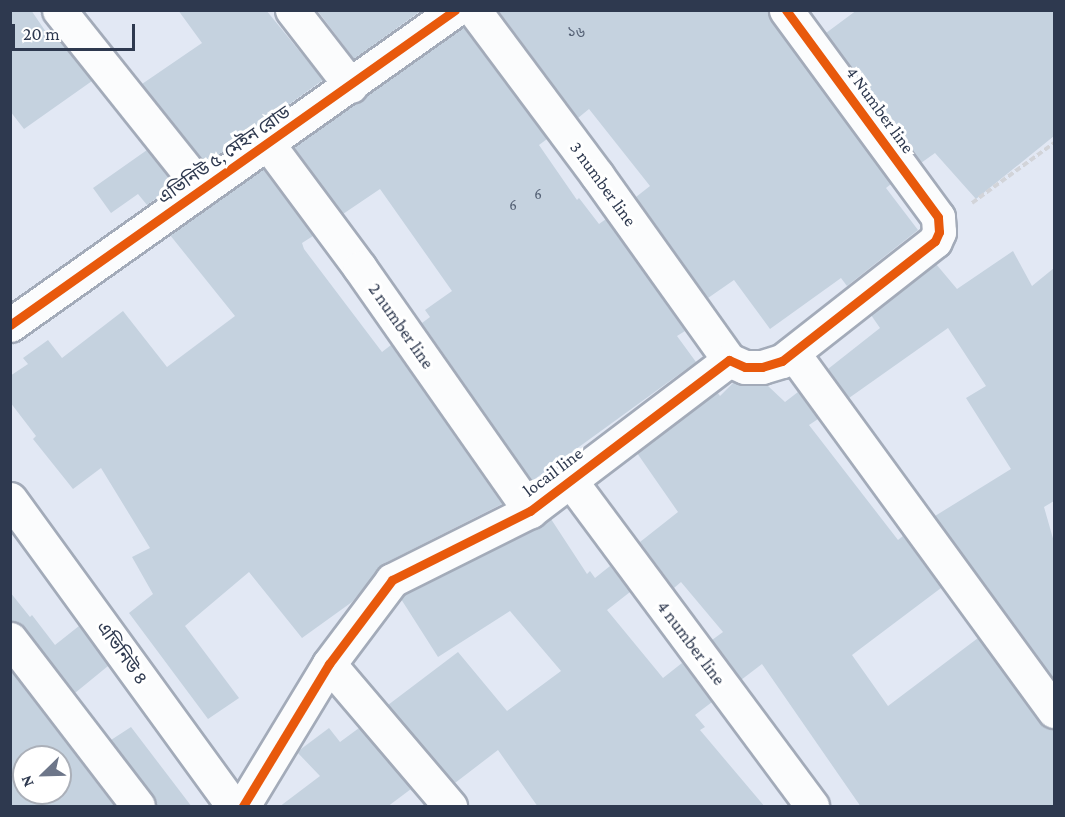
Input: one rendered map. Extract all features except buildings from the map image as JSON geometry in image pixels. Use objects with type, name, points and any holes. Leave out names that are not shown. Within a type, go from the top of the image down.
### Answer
[{"type":"street","points":[[59,10],[202,189]]},
{"type":"street","points":[[292,10],[351,86]]},
{"type":"street","name":"এভিনিউ ৫, মেইন রোড","points":[[10,325],[351,86],[455,10]]},
{"type":"street","name":"3 number line","points":[[474,10],[597,175],[729,360]]},
{"type":"street","name":"4 Number line","points":[[786,10],[938,216],[939,229]]},
{"type":"street","name":"2 number line","points":[[268,144],[360,268],[530,511]]},
{"type":"street","points":[[729,360],[745,367],[762,367],[782,361],[935,241],[939,229]]},
{"type":"street","points":[[793,353],[1054,711]]},
{"type":"street","name":"locail line","points":[[243,807],[329,664],[392,580],[530,511],[729,360]]},
{"type":"street","name":"4 number line","points":[[570,480],[813,807]]},
{"type":"street","name":"এভিনিউ ৪","points":[[10,499],[233,807]]},
{"type":"street","points":[[10,639],[138,807]]},
{"type":"street","points":[[329,664],[450,807]]},
{"type":"path","points":[[939,229],[1054,143]]},
{"type":"cycle path","points":[[10,325],[455,10]]},
{"type":"cycle path","points":[[243,806],[329,664],[392,580],[530,511],[729,360],[745,367],[762,367],[782,361],[935,241],[939,232],[938,217],[786,10]]}]
